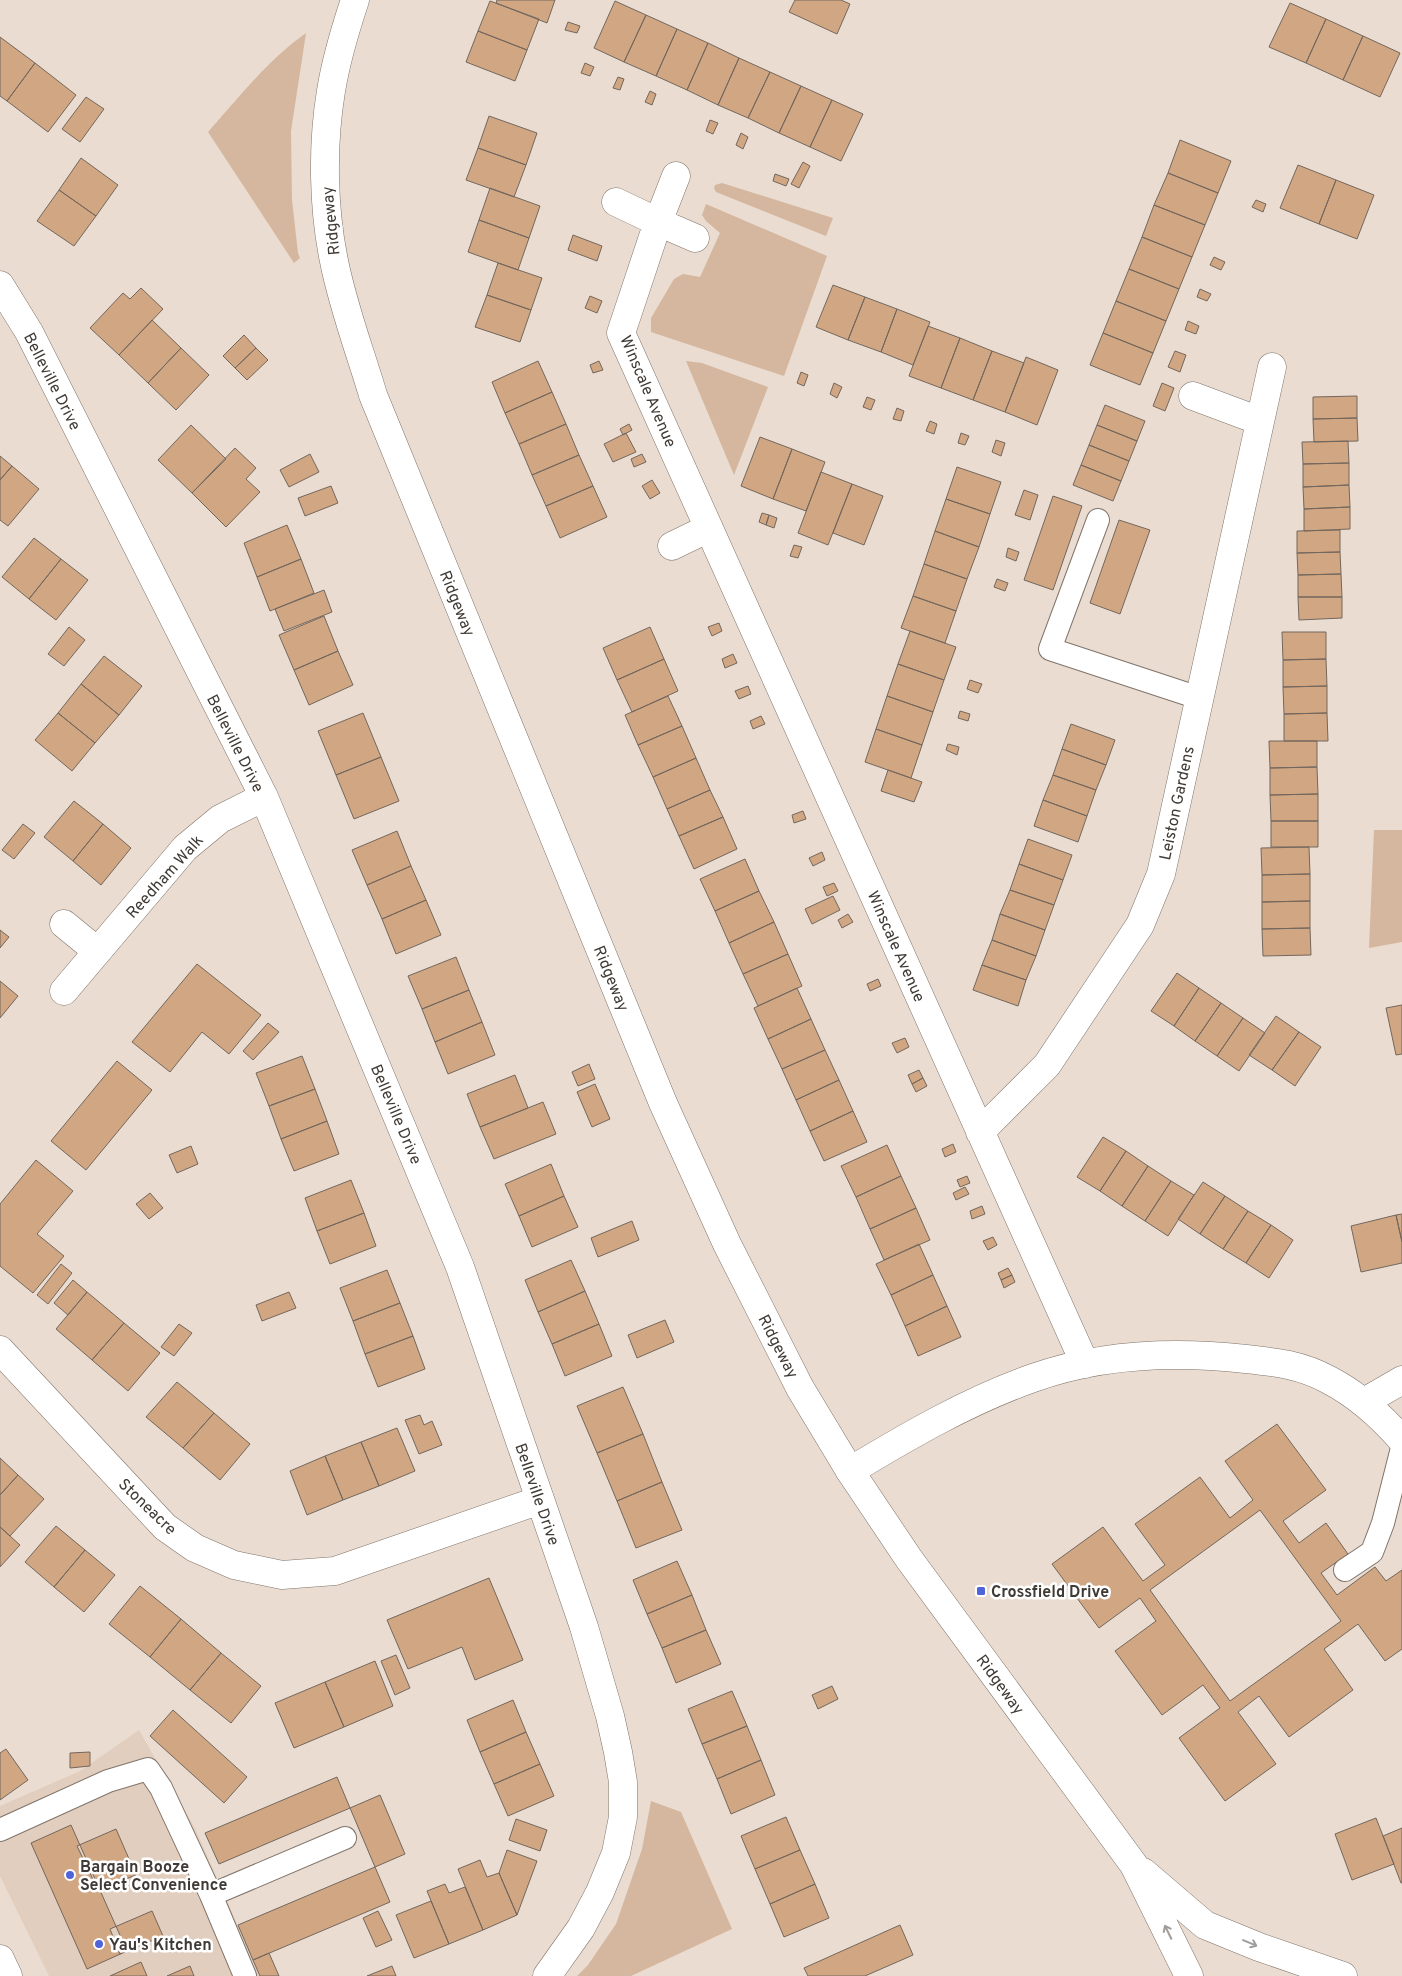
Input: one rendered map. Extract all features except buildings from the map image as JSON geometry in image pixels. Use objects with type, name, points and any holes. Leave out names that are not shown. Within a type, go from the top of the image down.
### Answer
[{"type":"street","name":"Ridgeway","points":[[355,0],[340,47],[330,92],[325,183],[333,260],[344,301],[373,395],[663,1103],[727,1244],[763,1316],[800,1388],[850,1471],[909,1559],[1134,1865],[1189,1976]]},
{"type":"street","name":"Winscale Avenue","points":[[676,176],[658,222],[621,333],[1085,1364]]},
{"type":"street","points":[[616,202],[695,238]]},
{"type":"street","name":"Belleville Drive","points":[[0,285],[29,332],[264,797],[460,1266],[587,1636],[610,1716],[623,1782],[623,1817],[616,1853],[600,1892],[581,1928],[546,1976]]},
{"type":"street","name":"Leiston Gardens","points":[[980,1132],[1047,1066],[1140,925],[1161,874],[1272,367]]},
{"type":"street","points":[[1193,396],[1260,421]]},
{"type":"street","points":[[672,546],[709,528]]},
{"type":"street","name":"Reedham Walk","points":[[64,991],[185,848],[220,818],[264,797]]},
{"type":"street","points":[[64,924],[97,951]]},
{"type":"street","name":"Stoneacre","points":[[0,1350],[165,1527],[195,1548],[234,1565],[282,1575],[334,1572],[540,1500]]},
{"type":"street","points":[[850,1471],[917,1431],[1033,1378],[1085,1364],[1121,1358],[1170,1354],[1223,1356],[1287,1363],[1329,1380],[1364,1402],[1402,1440]]},
{"type":"street","points":[[1364,1402],[1402,1380]]},
{"type":"street","name":"Ridgeway","points":[[1134,1865],[1205,1925],[1259,1947],[1343,1976]]},
{"type":"street","points":[[0,1959],[8,1976]]},
{"type":"lane","points":[[1098,520],[1050,649],[1199,698]]},
{"type":"lane","points":[[1345,1570],[1372,1552],[1383,1523],[1402,1448]]},
{"type":"lane","points":[[0,1830],[108,1781],[148,1769],[161,1788],[211,1895],[245,1976]]},
{"type":"lane","points":[[211,1895],[345,1838]]},
{"type":"shaded area","points":[[306,33],[291,131],[292,200],[300,258],[294,263],[208,132],[266,67]]},
{"type":"shaded area","points":[[722,183],[833,218],[826,236],[716,192],[715,185]]},
{"type":"shaded area","points":[[706,204],[827,256],[784,376],[651,332],[651,318],[674,279],[683,274],[700,277],[720,233],[702,215]]},
{"type":"shaded area","points":[[686,361],[702,363],[768,387],[734,475]]},
{"type":"shaded area","points":[[1374,830],[1402,830],[1402,942],[1369,948]]},
{"type":"shaded area","points":[[139,1730],[195,1828],[260,1976],[49,1976],[0,1876],[0,1806],[80,1771]]},
{"type":"shaded area","points":[[651,1801],[681,1812],[732,1929],[631,1976],[577,1976],[588,1965],[616,1924],[642,1849]]},
{"type":"place","name":"Crossfield Drive","points":[[981,1591]]},
{"type":"place","name":"Bargain Booze Select Convenience","points":[[70,1875]]},
{"type":"place","name":"Yau's Kitchen","points":[[99,1944]]}]
